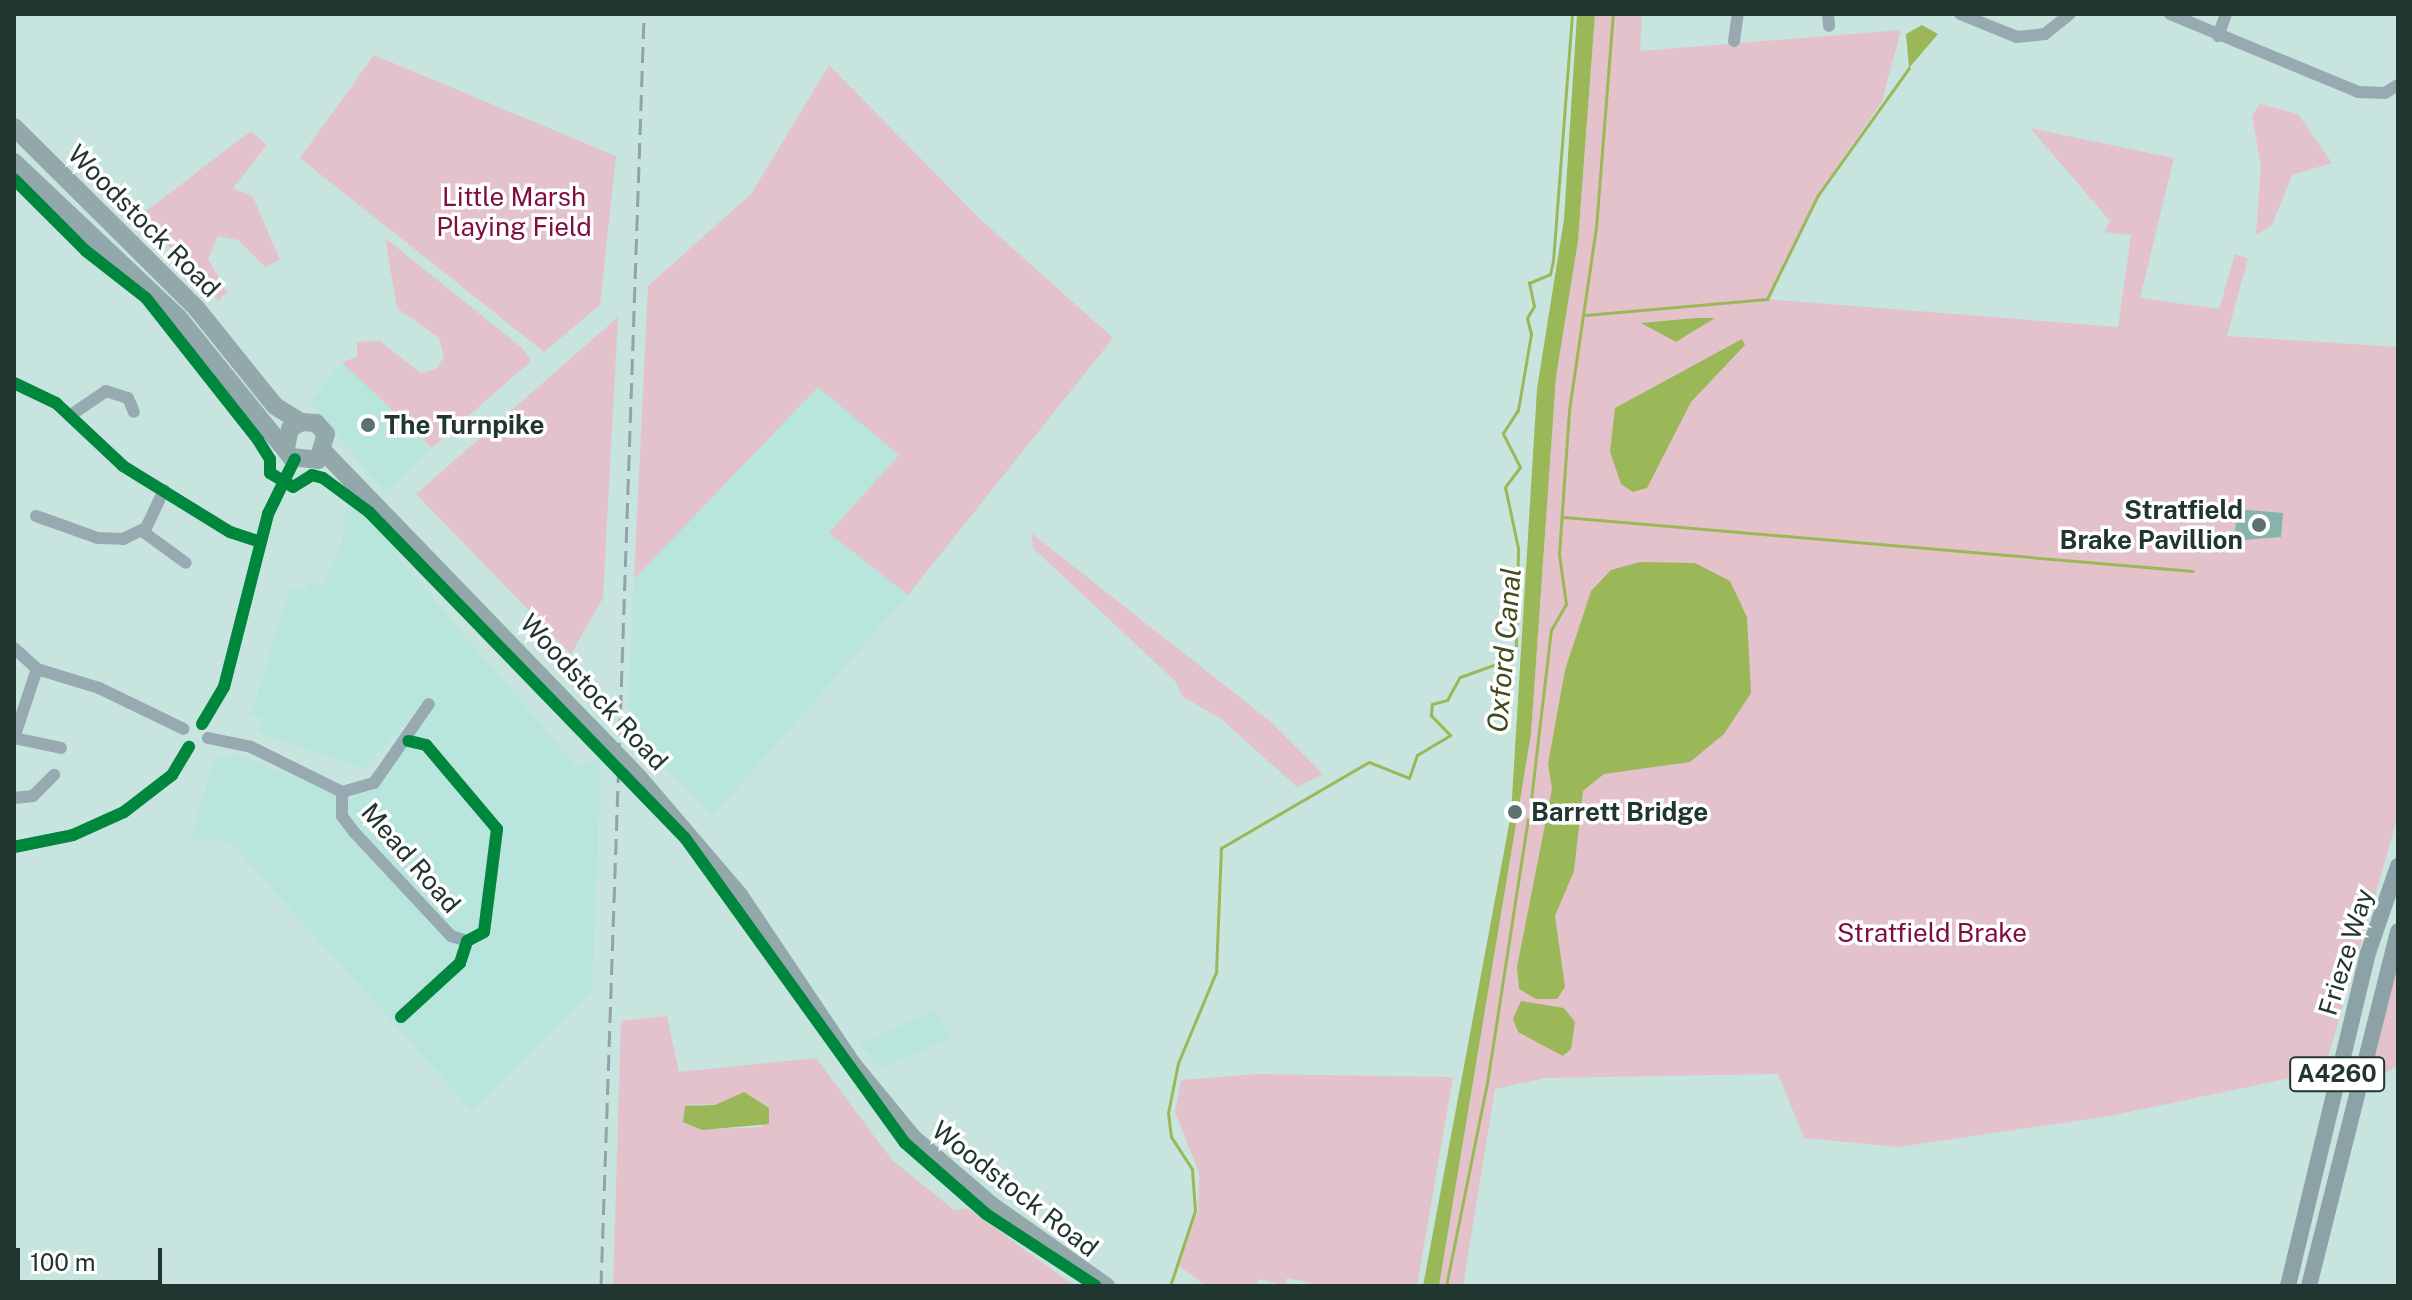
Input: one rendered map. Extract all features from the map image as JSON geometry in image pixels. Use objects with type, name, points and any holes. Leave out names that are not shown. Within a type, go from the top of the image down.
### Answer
[{"type":"highway","name":"Woodstock Road","points":[[14,127],[197,309],[275,406],[301,422]]},
{"type":"highway","name":"Woodstock Road","points":[[14,162],[178,317],[291,454]]},
{"type":"highway","points":[[301,422],[324,430],[325,453],[313,462],[291,454],[290,429],[301,422]]},
{"type":"highway","name":"Woodstock Road","points":[[325,453],[639,778],[739,895],[853,1065],[913,1138],[991,1205],[1106,1286]]},
{"type":"main road","name":"Frieze Way","points":[[2288,1286],[2368,953],[2398,866]]},
{"type":"main road","name":"Frieze Way","points":[[2309,1286],[2398,931]]},
{"type":"street","points":[[1734,41],[1738,14]]},
{"type":"street","points":[[1960,14],[2017,37],[2045,34],[2070,14]]},
{"type":"street","points":[[2170,14],[2358,92],[2385,93],[2398,85]]},
{"type":"street","points":[[2218,36],[2226,14]]},
{"type":"street","points":[[14,383],[71,415],[113,458],[230,532],[260,542]]},
{"type":"street","points":[[71,415],[98,393],[130,396],[134,412]]},
{"type":"street","points":[[14,648],[37,669],[99,688],[184,729],[202,724],[224,687],[260,542],[291,454]]},
{"type":"street","points":[[142,531],[164,490]]},
{"type":"street","points":[[36,516],[98,538],[142,531],[186,563]]},
{"type":"street","points":[[37,669],[14,738],[61,748]]},
{"type":"street","points":[[342,792],[374,783],[408,741],[429,704]]},
{"type":"street","points":[[189,747],[199,748],[208,738],[202,724]]},
{"type":"street","points":[[14,847],[73,835],[124,812],[172,775],[189,747],[184,729]]},
{"type":"street","name":"Mead Road","points":[[208,738],[261,751],[342,792],[342,816],[355,833],[451,936],[467,941]]},
{"type":"street","name":"Mead Road","points":[[401,1017],[460,963],[467,941],[484,932],[497,829],[426,745],[408,741]]},
{"type":"street","points":[[14,798],[33,796],[54,775]]},
{"type":"shaded area","points":[[1577,14],[1595,14],[1578,241],[1556,377],[1531,734],[1439,1286],[1423,1286],[1511,814],[1537,389],[1564,219]]},
{"type":"shaded area","points":[[1922,25],[1938,34],[1909,68],[1906,34]]},
{"type":"shaded area","points":[[1715,318],[1676,342],[1641,323]]},
{"type":"shaded area","points":[[1742,339],[1745,345],[1691,402],[1647,488],[1633,492],[1621,484],[1610,452],[1615,408]]},
{"type":"shaded area","name":"The Turnpike","points":[[342,362],[432,448],[385,492],[310,403]]},
{"type":"shaded area","points":[[818,386],[899,455],[829,533],[908,595],[713,815],[627,729],[634,579]]},
{"type":"shaded area","points":[[346,509],[370,515],[400,547],[394,553],[577,767],[601,758],[592,990],[472,1110],[230,842],[190,839],[215,759],[236,754],[351,799],[372,791],[435,709],[426,701],[364,769],[258,732],[262,719],[251,714],[291,587],[305,592],[309,584],[323,586],[342,543]]},
{"type":"shaded area","points":[[1640,562],[1695,563],[1730,581],[1747,617],[1751,693],[1724,734],[1690,762],[1604,774],[1583,791],[1574,871],[1555,916],[1565,987],[1557,999],[1536,999],[1519,989],[1517,967],[1552,789],[1548,764],[1565,670],[1591,591],[1611,570]]},
{"type":"shaded area","points":[[1521,1001],[1564,1008],[1575,1022],[1571,1049],[1563,1056],[1518,1032],[1513,1019]]},
{"type":"shaded area","points":[[936,1010],[950,1038],[880,1069],[860,1044]]},
{"type":"shaded area","points":[[744,1092],[769,1108],[769,1124],[702,1130],[683,1122],[685,1106],[715,1105]]},
{"type":"green space","name":"Stratfield Brake","points":[[1595,14],[1642,14],[1640,51],[1901,30],[1882,101],[1818,195],[1767,299],[2118,327],[2131,235],[2104,232],[2110,221],[2030,128],[2174,158],[2140,298],[2219,309],[2235,254],[2248,258],[2227,336],[2398,347],[2398,816],[2324,1071],[2110,1116],[1898,1147],[1804,1138],[1778,1074],[1546,1078],[1495,1089],[1463,1286],[1439,1286],[1531,734],[1556,377],[1578,241]]},
{"type":"green space","name":"Little Marsh Playing Field","points":[[374,55],[616,156],[600,305],[544,352],[300,158]]},
{"type":"green space","points":[[829,65],[979,218],[1113,338],[908,595],[829,533],[899,455],[818,387],[634,579],[648,286],[751,194]]},
{"type":"green space","points":[[2260,104],[2298,114],[2332,163],[2292,175],[2272,225],[2256,235],[2261,166],[2252,116]]},
{"type":"green space","points":[[251,131],[267,145],[233,188],[253,197],[280,260],[265,267],[238,240],[218,236],[208,259],[227,292],[218,301],[141,215]]},
{"type":"green space","points":[[385,238],[522,348],[531,361],[432,448],[342,362],[357,357],[357,342],[380,341],[421,373],[436,369],[444,357],[439,338],[397,308]]},
{"type":"green space","points":[[618,317],[603,598],[571,654],[416,494]]},
{"type":"green space","points":[[1031,533],[1270,721],[1323,774],[1297,787],[1220,718],[1183,697],[1175,681],[1033,548]]},
{"type":"green space","points":[[2398,954],[2398,1065],[2382,1076],[2380,1090],[2368,1087],[2370,1064]]},
{"type":"green space","points":[[667,1016],[679,1072],[816,1058],[892,1160],[954,1210],[967,1208],[1075,1286],[613,1286],[621,1021]],"holes":[[[747,1096],[762,1105],[762,1127],[712,1129],[693,1104],[715,1105]]]},
{"type":"green space","points":[[1257,1074],[1453,1077],[1417,1286],[1326,1286],[1287,1278],[1285,1286],[1259,1279],[1256,1286],[1206,1286],[1177,1264],[1198,1212],[1199,1173],[1175,1112],[1181,1080]]},
{"type":"building","name":"Stratfield Brake Pavillion","points":[[2237,509],[2283,513],[2281,537],[2243,540],[2243,534],[2235,533]]},
{"type":"waterway","name":"Oxford Canal","points":[[1170,1286],[1195,1211],[1192,1169],[1171,1137],[1168,1113],[1178,1063],[1216,972],[1221,848],[1369,762],[1409,778],[1417,755],[1450,735],[1431,715],[1432,704],[1447,700],[1460,677],[1499,663],[1516,646],[1518,548],[1505,487],[1520,467],[1503,433],[1518,410],[1531,334],[1527,318],[1534,306],[1529,283],[1550,274],[1553,261],[1572,14]]},
{"type":"waterway","points":[[1530,808],[1551,630],[1566,604],[1559,554],[1569,410],[1596,228],[1613,14]]},
{"type":"waterway","points":[[1585,315],[1767,299],[1818,195],[1909,68]]},
{"type":"waterway","points":[[1564,517],[2193,571]]},
{"type":"waterway","points":[[1446,1286],[1487,1083],[1528,819]]},
{"type":"waterway","points":[[1132,1286],[1137,1286]]},
{"type":"railway","points":[[601,1286],[644,14]]},
{"type":"cycle path","points":[[14,179],[86,251],[146,298],[258,440],[270,459],[270,473],[293,487],[312,475],[323,478],[369,512],[685,838],[905,1143],[986,1214],[1096,1286]]},
{"type":"cycle path","points":[[14,383],[56,403],[123,466],[230,532],[260,542]]},
{"type":"cycle path","points":[[202,724],[224,687],[268,514],[295,459]]},
{"type":"cycle path","points":[[401,1017],[460,963],[467,941],[484,932],[497,829],[426,745],[408,741]]},
{"type":"cycle path","points":[[14,847],[73,835],[124,812],[172,775],[189,747]]},
{"type":"place","name":"The Turnpike","points":[[368,425]]},
{"type":"place","name":"Stratfield Brake Pavillion","points":[[2259,525]]},
{"type":"place","name":"Barrett Bridge","points":[[1515,812]]}]
